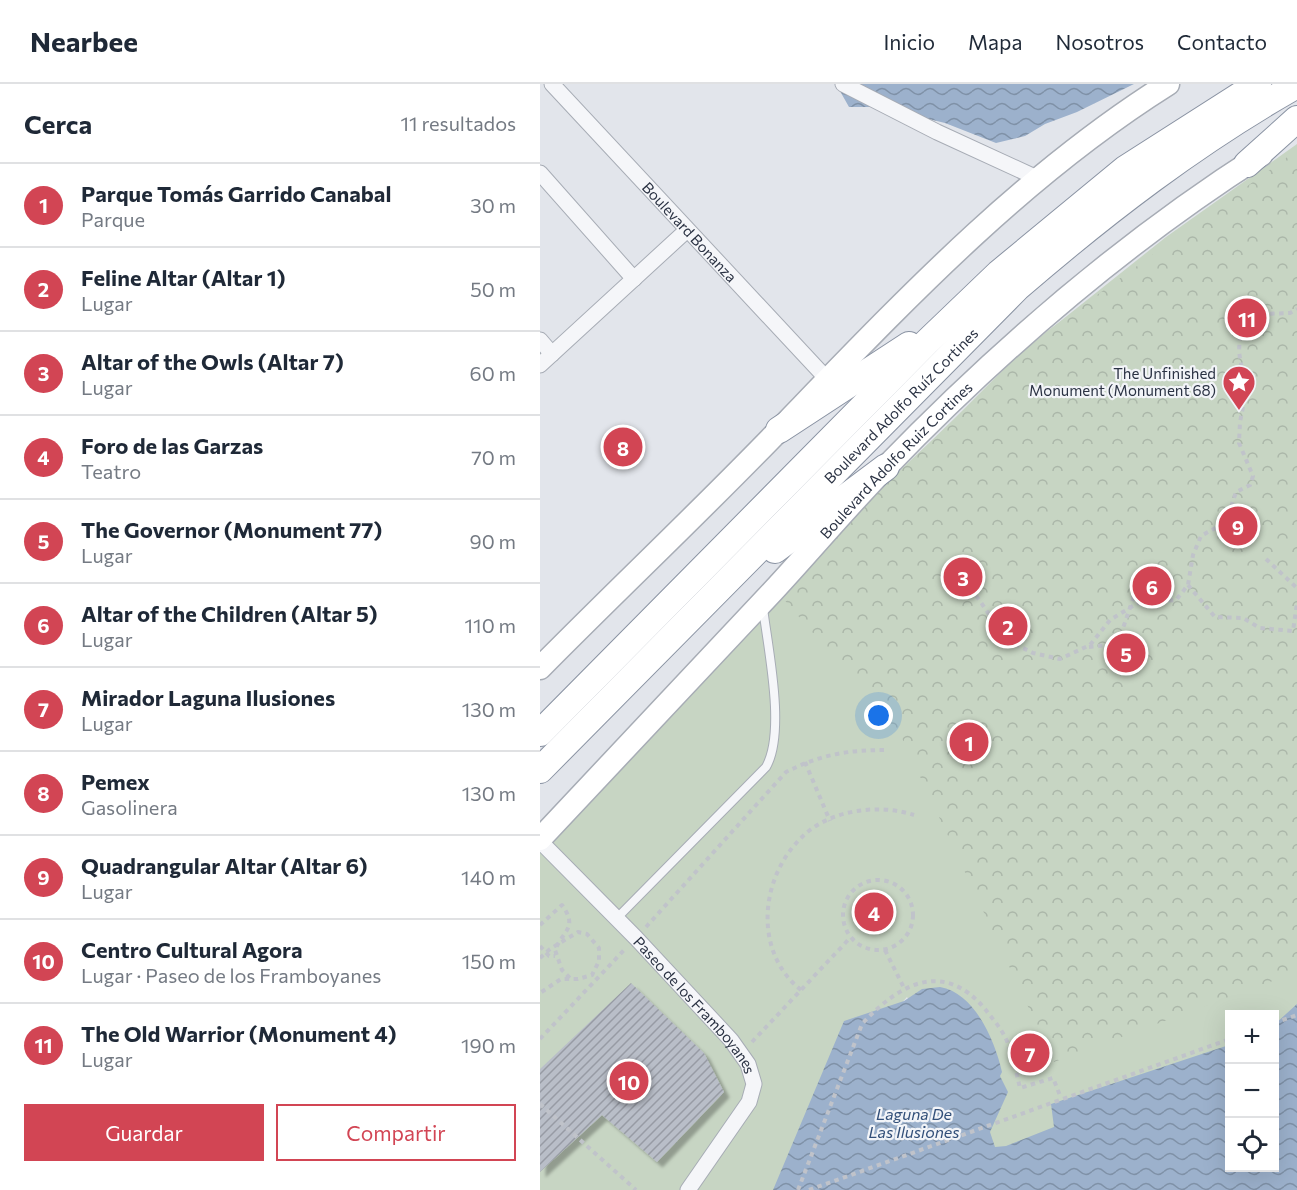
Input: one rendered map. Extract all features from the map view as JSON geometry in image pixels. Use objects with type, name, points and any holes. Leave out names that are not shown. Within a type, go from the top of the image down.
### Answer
[{"type":"highway","name":"Boulevard Adolfo Ruíz Cortines","points":[[540,733],[955,315],[1047,231],[1125,169],[1258,84]]},
{"type":"highway","name":"Boulevard Adolfo Ruíz Cortines","points":[[540,770],[952,352],[1044,265],[1151,178],[1216,134],[1297,85]]},
{"type":"highway","points":[[1246,164],[1297,119]]},
{"type":"highway","points":[[779,430],[955,315]]},
{"type":"highway","points":[[708,600],[886,467]]},
{"type":"main road","points":[[540,669],[907,299],[1037,178],[1100,129],[1168,84]]},
{"type":"main road","name":"Boulevard Adolfo Ruiz Cortines","points":[[540,840],[886,467],[1012,344],[1110,261],[1246,164],[1297,132]]},
{"type":"street","name":"Boulevard Bonanza","points":[[552,84],[827,379]]},
{"type":"street","points":[[843,84],[937,132],[1037,178]]},
{"type":"street","points":[[540,173],[634,279]]},
{"type":"street","points":[[540,365],[687,230]]},
{"type":"street","points":[[540,340],[552,354]]},
{"type":"street","name":"Paseo de los Framboyanes","points":[[540,840],[636,938],[742,1053],[748,1064],[754,1084],[749,1102],[688,1190]]},
{"type":"lane","points":[[617,918],[766,767],[772,755],[776,734],[762,602]]},
{"type":"path","points":[[966,581],[1007,640],[1032,653],[1060,659],[1085,647],[1108,645],[1125,651],[1119,637],[1138,584],[1162,601],[1176,600],[1188,585],[1192,555],[1201,536],[1217,527],[1231,527],[1238,518],[1231,507],[1236,492],[1250,484],[1253,476],[1239,443],[1240,422],[1246,392],[1239,352],[1238,318],[1249,309],[1265,314],[1290,313],[1297,309]]},
{"type":"path","points":[[1240,334],[1253,336],[1267,327],[1265,314]]},
{"type":"path","points":[[1266,559],[1297,588]]},
{"type":"path","points":[[1188,585],[1215,617],[1244,618],[1260,628],[1293,631],[1297,603]]},
{"type":"path","points":[[1085,647],[1110,620],[1131,605],[1151,595]]},
{"type":"path","points":[[540,1038],[636,938],[786,772],[805,762],[832,753],[888,750]]},
{"type":"path","points":[[805,762],[830,821]]},
{"type":"path","points":[[801,990],[779,963],[767,932],[768,900],[774,879],[785,857],[801,837],[851,812],[878,809],[914,815]]},
{"type":"path","points":[[886,881],[904,891],[911,903],[913,916],[911,929],[903,940],[885,950],[863,948],[850,938],[843,919],[844,906],[850,894],[866,882],[886,881]]},
{"type":"path","points":[[540,925],[562,905],[570,916],[571,923],[557,945],[555,956],[562,970],[572,979]]},
{"type":"path","points":[[540,958],[579,932],[587,934],[599,948],[599,961],[591,975]]},
{"type":"path","points":[[742,1053],[850,938]]},
{"type":"path","points":[[540,946],[549,956],[555,956]]},
{"type":"path","points":[[885,950],[905,990]]},
{"type":"path","points":[[561,979],[562,970]]},
{"type":"path","points":[[540,993],[561,979],[591,975],[598,977]]},
{"type":"path","points":[[798,1190],[862,1024],[882,1003],[905,990],[938,979],[963,988],[974,997],[1006,1039],[1020,1088],[1053,1077],[1061,1098]]},
{"type":"path","points":[[1279,1022],[1297,1015]]},
{"type":"path","points":[[809,1190],[1225,1041]]},
{"type":"path","points":[[540,1104],[636,1190]]},
{"type":"green space","points":[[1297,144],[1297,1025],[1279,1032],[1279,1010],[1225,1010],[1225,1053],[1048,1139],[999,1156],[907,997],[888,1018],[811,1190],[540,1190],[540,853],[742,631],[1018,355],[1166,237]]},
{"type":"green space","points":[[1297,150],[1297,972],[1054,1062],[900,734],[775,589],[1046,332]]},
{"type":"water","points":[[836,84],[1134,84],[1077,112],[1045,124],[1025,136],[996,143],[945,123],[879,107],[849,107]]},
{"type":"water","name":"Laguna De Las Ilusiones","points":[[940,987],[963,998],[982,1020],[989,1033],[999,1060],[1002,1072],[1000,1076],[1008,1092],[990,1132],[995,1147],[1006,1146],[1054,1127],[1051,1104],[1225,1046],[1225,1172],[1279,1172],[1279,1020],[1297,1004],[1297,1190],[773,1190],[844,1021],[904,1001],[922,989]]},
{"type":"building","points":[[631,983],[704,1053],[724,1092],[657,1162],[602,1115],[540,1172],[540,1069]]},
{"type":"place","name":"The Old Warrior (Monument 4)","points":[[1247,318]]},
{"type":"place","name":"The Unfinished Monument (Monument 68)","points":[[1239,411]]},
{"type":"place","name":"Pemex","points":[[623,447]]},
{"type":"place","name":"Quadrangular Altar (Altar 6)","points":[[1238,526]]},
{"type":"place","name":"Altar of the Owls (Altar 7)","points":[[963,577]]},
{"type":"place","name":"Altar of the Children (Altar 5)","points":[[1152,586]]},
{"type":"place","name":"Feline Altar (Altar 1)","points":[[1008,626]]},
{"type":"place","name":"The Governor (Monument 77)","points":[[1126,653]]},
{"type":"place","name":"Parque Tomás Garrido Canabal","points":[[969,742]]},
{"type":"place","name":"Foro de las Garzas","points":[[874,912]]},
{"type":"place","name":"Mirador Laguna Ilusiones","points":[[1030,1053]]},
{"type":"place","name":"Centro Cultural Agora","points":[[629,1081]]}]
